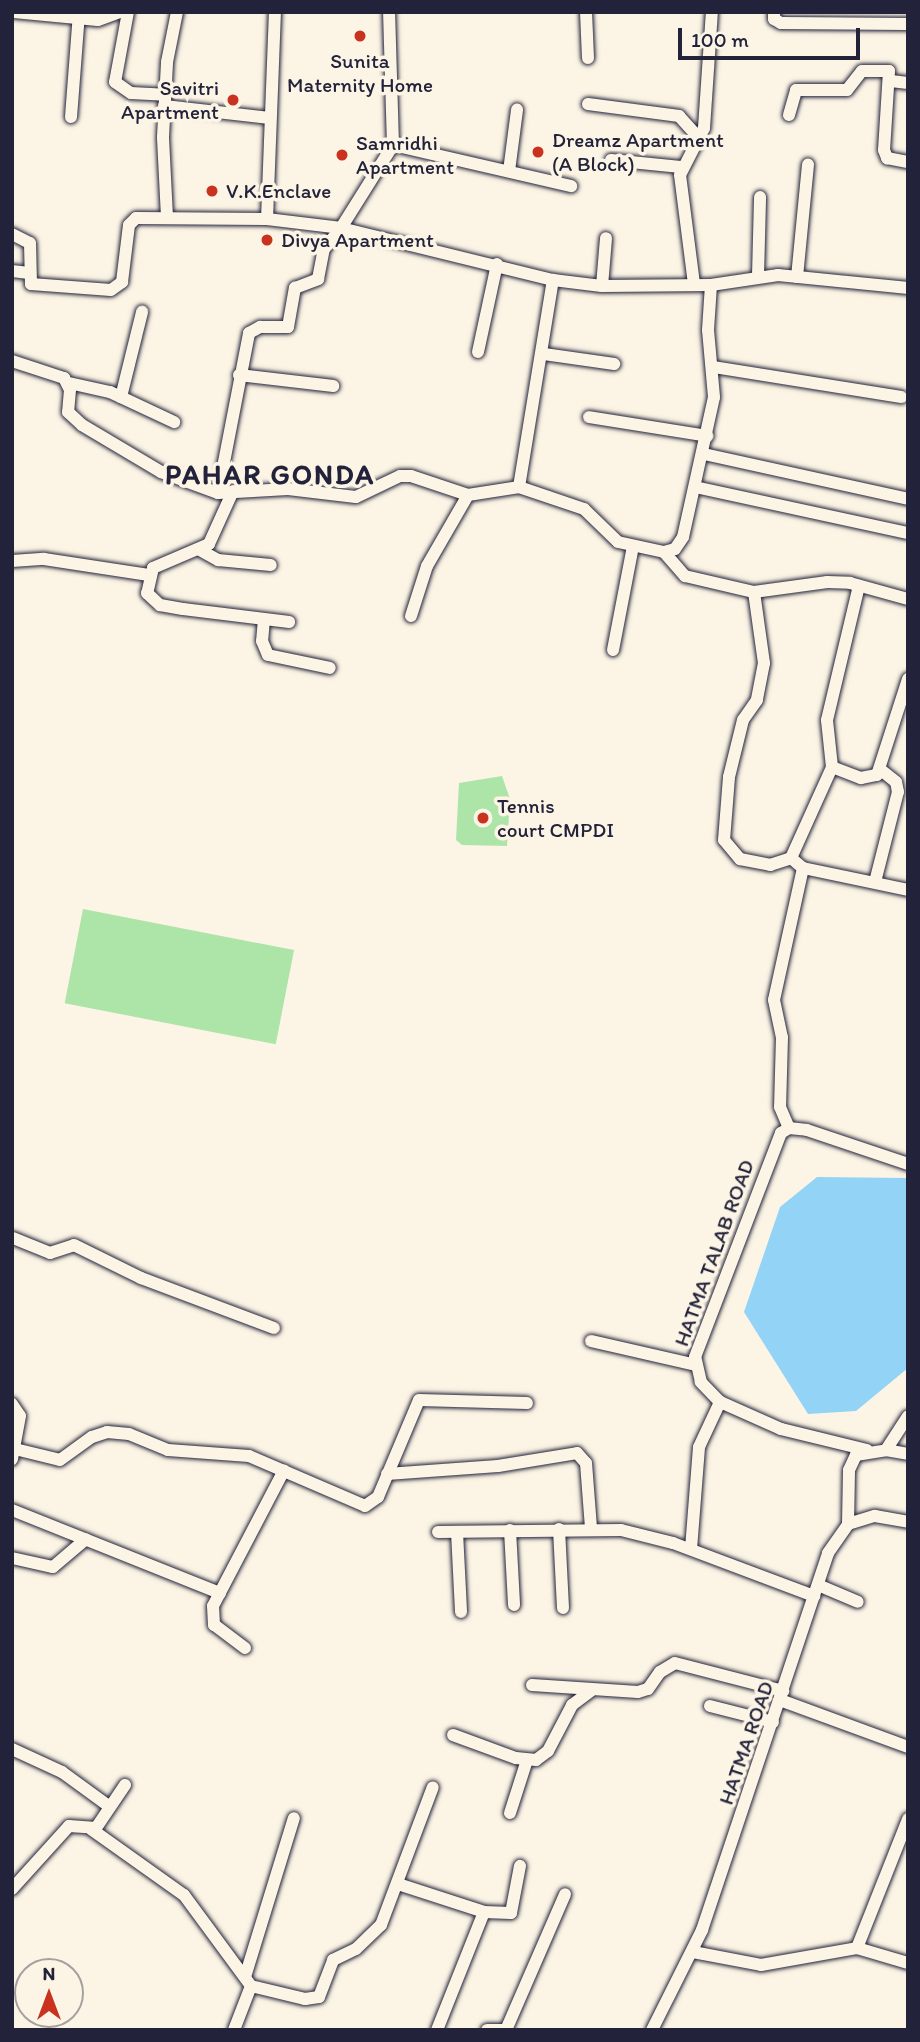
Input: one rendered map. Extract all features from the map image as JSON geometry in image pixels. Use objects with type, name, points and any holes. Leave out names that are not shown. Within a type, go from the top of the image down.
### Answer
[{"type":"street","points":[[14,12],[110,19],[120,12]]},
{"type":"street","points":[[128,12],[115,82],[131,93],[165,101],[270,118]]},
{"type":"street","points":[[167,217],[165,101],[177,12]]},
{"type":"street","points":[[267,219],[275,12]]},
{"type":"street","points":[[218,494],[248,333],[260,327],[288,327],[295,288],[318,279],[324,249],[341,228],[393,145],[389,12]]},
{"type":"street","points":[[586,12],[588,58]]},
{"type":"street","points":[[694,284],[681,167],[699,138],[705,118],[711,12]]},
{"type":"street","points":[[774,12],[774,19],[781,23],[859,19],[908,24]]},
{"type":"street","points":[[71,117],[79,15]]},
{"type":"street","points":[[789,115],[796,90],[847,90],[862,71],[885,70],[891,81],[884,150],[887,158],[908,162]]},
{"type":"street","points":[[891,81],[908,83]]},
{"type":"street","points":[[588,104],[679,116],[699,138]]},
{"type":"street","points":[[509,171],[517,110]]},
{"type":"street","points":[[393,145],[571,186]]},
{"type":"street","points":[[611,160],[681,167]]},
{"type":"street","points":[[797,277],[808,165]]},
{"type":"street","points":[[758,276],[760,197]]},
{"type":"street","points":[[12,234],[30,243],[29,273],[35,285],[116,289],[122,282],[132,220],[167,217],[267,219],[341,228],[497,264],[553,280],[602,286],[710,285],[758,276],[797,277],[908,288]]},
{"type":"street","points":[[602,286],[606,238]]},
{"type":"street","points":[[478,352],[497,264]]},
{"type":"street","points":[[12,271],[29,273]]},
{"type":"street","points":[[519,487],[544,354],[553,280]]},
{"type":"street","points":[[69,383],[68,412],[73,419],[161,472],[218,494],[288,489],[356,497],[400,476],[411,476],[468,495],[519,487],[584,509],[608,537],[633,546],[664,552],[675,548],[683,537],[704,454],[713,367],[708,330],[710,285]]},
{"type":"street","points":[[121,397],[142,312]]},
{"type":"street","points":[[544,354],[614,364]]},
{"type":"street","points":[[12,361],[57,374],[69,383],[121,397],[174,422]]},
{"type":"street","points":[[713,367],[902,397]]},
{"type":"street","points":[[239,375],[332,386]]},
{"type":"street","points":[[589,417],[707,436]]},
{"type":"street","points":[[704,454],[908,499]]},
{"type":"street","points":[[695,487],[908,533]]},
{"type":"street","points":[[233,491],[217,534],[200,550],[162,562],[149,575],[148,593],[160,605],[289,622]]},
{"type":"street","points":[[411,616],[427,566],[468,495]]},
{"type":"street","points":[[613,650],[633,546]]},
{"type":"street","points":[[200,550],[218,560],[271,565]]},
{"type":"street","points":[[664,552],[685,576],[754,592],[809,582],[859,586],[908,599]]},
{"type":"street","points":[[12,561],[44,559],[149,575]]},
{"type":"street","points":[[754,592],[764,663],[757,700],[744,720],[729,777],[724,840],[740,859],[769,865],[791,858],[832,767],[827,720],[859,586]]},
{"type":"street","points":[[264,619],[262,641],[268,655],[331,668]]},
{"type":"street","points":[[832,767],[869,778],[881,770],[908,679]]},
{"type":"street","points":[[875,882],[898,792],[896,782],[881,770]]},
{"type":"street","points":[[791,858],[803,869],[847,880],[875,882],[908,890]]},
{"type":"street","points":[[803,869],[774,1000],[782,1037],[780,1107],[789,1128],[908,1164]]},
{"type":"street","name":"HATMA TALAB ROAD","points":[[789,1128],[774,1142],[699,1343],[696,1365],[701,1382],[720,1402],[781,1429],[867,1450],[908,1454]]},
{"type":"street","points":[[12,1231],[13,1240],[50,1253],[74,1245],[151,1283],[274,1328]]},
{"type":"street","points":[[591,1341],[696,1365]]},
{"type":"street","points":[[12,1404],[20,1416],[13,1454],[60,1460],[92,1437],[118,1433],[169,1450],[249,1456],[365,1506],[378,1497],[419,1401],[527,1403]]},
{"type":"street","points":[[691,1549],[699,1447],[720,1402]]},
{"type":"street","points":[[886,1450],[908,1416]]},
{"type":"street","points":[[867,1450],[856,1455],[849,1470],[848,1524],[875,1517],[908,1522]]},
{"type":"street","points":[[387,1474],[480,1468],[577,1453],[586,1463],[591,1528]]},
{"type":"street","points":[[245,1648],[214,1625],[213,1606],[284,1470]]},
{"type":"street","points":[[12,1510],[219,1593]]},
{"type":"street","name":"HATMA ROAD","points":[[652,2030],[693,1952],[782,1696],[828,1553],[848,1524]]},
{"type":"street","points":[[438,1532],[591,1528],[643,1534],[816,1591],[858,1602]]},
{"type":"street","points":[[559,1529],[563,1608]]},
{"type":"street","points":[[510,1530],[513,1605]]},
{"type":"street","points":[[457,1532],[461,1612]]},
{"type":"street","points":[[12,1558],[53,1567],[86,1539]]},
{"type":"street","points":[[532,1685],[592,1690],[648,1689],[660,1672],[675,1663],[782,1696],[908,1747]]},
{"type":"street","points":[[453,1735],[527,1760],[548,1751],[566,1713],[592,1690]]},
{"type":"street","points":[[710,1706],[773,1722]]},
{"type":"street","points":[[12,1749],[62,1772],[110,1807]]},
{"type":"street","points":[[510,1813],[527,1760]]},
{"type":"street","points":[[91,1829],[101,1824],[125,1785]]},
{"type":"street","points":[[12,1889],[69,1826],[91,1829],[184,1895],[248,1981],[305,1999],[318,1997],[333,1959],[356,1949],[381,1925],[433,1787]]},
{"type":"street","points":[[234,2030],[294,1818]]},
{"type":"street","points":[[857,1948],[908,1819]]},
{"type":"street","points":[[398,1884],[484,1912],[511,1913],[520,1866]]},
{"type":"street","points":[[487,2030],[504,2030],[565,1894]]},
{"type":"street","points":[[437,2030],[484,1912]]},
{"type":"street","points":[[693,1952],[761,1965],[857,1948],[908,1963]]},
{"type":"green space","name":"Tennis court CMPDI","points":[[502,776],[510,799],[507,846],[462,845],[456,840],[459,783]]},
{"type":"green space","points":[[83,909],[294,950],[276,1044],[65,1003]]},
{"type":"water","points":[[817,1177],[908,1178],[908,1368],[856,1411],[808,1414],[744,1312],[780,1207]]},
{"type":"place","name":"Sunita Maternity Home","points":[[360,36]]},
{"type":"place","name":"Savitri Apartment","points":[[233,100]]},
{"type":"place","name":"Dreamz Apartment (A Block)","points":[[538,152]]},
{"type":"place","name":"Samridhi Apartment","points":[[342,155]]},
{"type":"place","name":"V.K.Enclave","points":[[212,191]]},
{"type":"place","name":"Divya Apartment","points":[[267,240]]},
{"type":"place","name":"Tennis court CMPDI","points":[[483,818]]},
{"type":"district","name":"PAHAR GONDA","points":[[270,474]]}]
